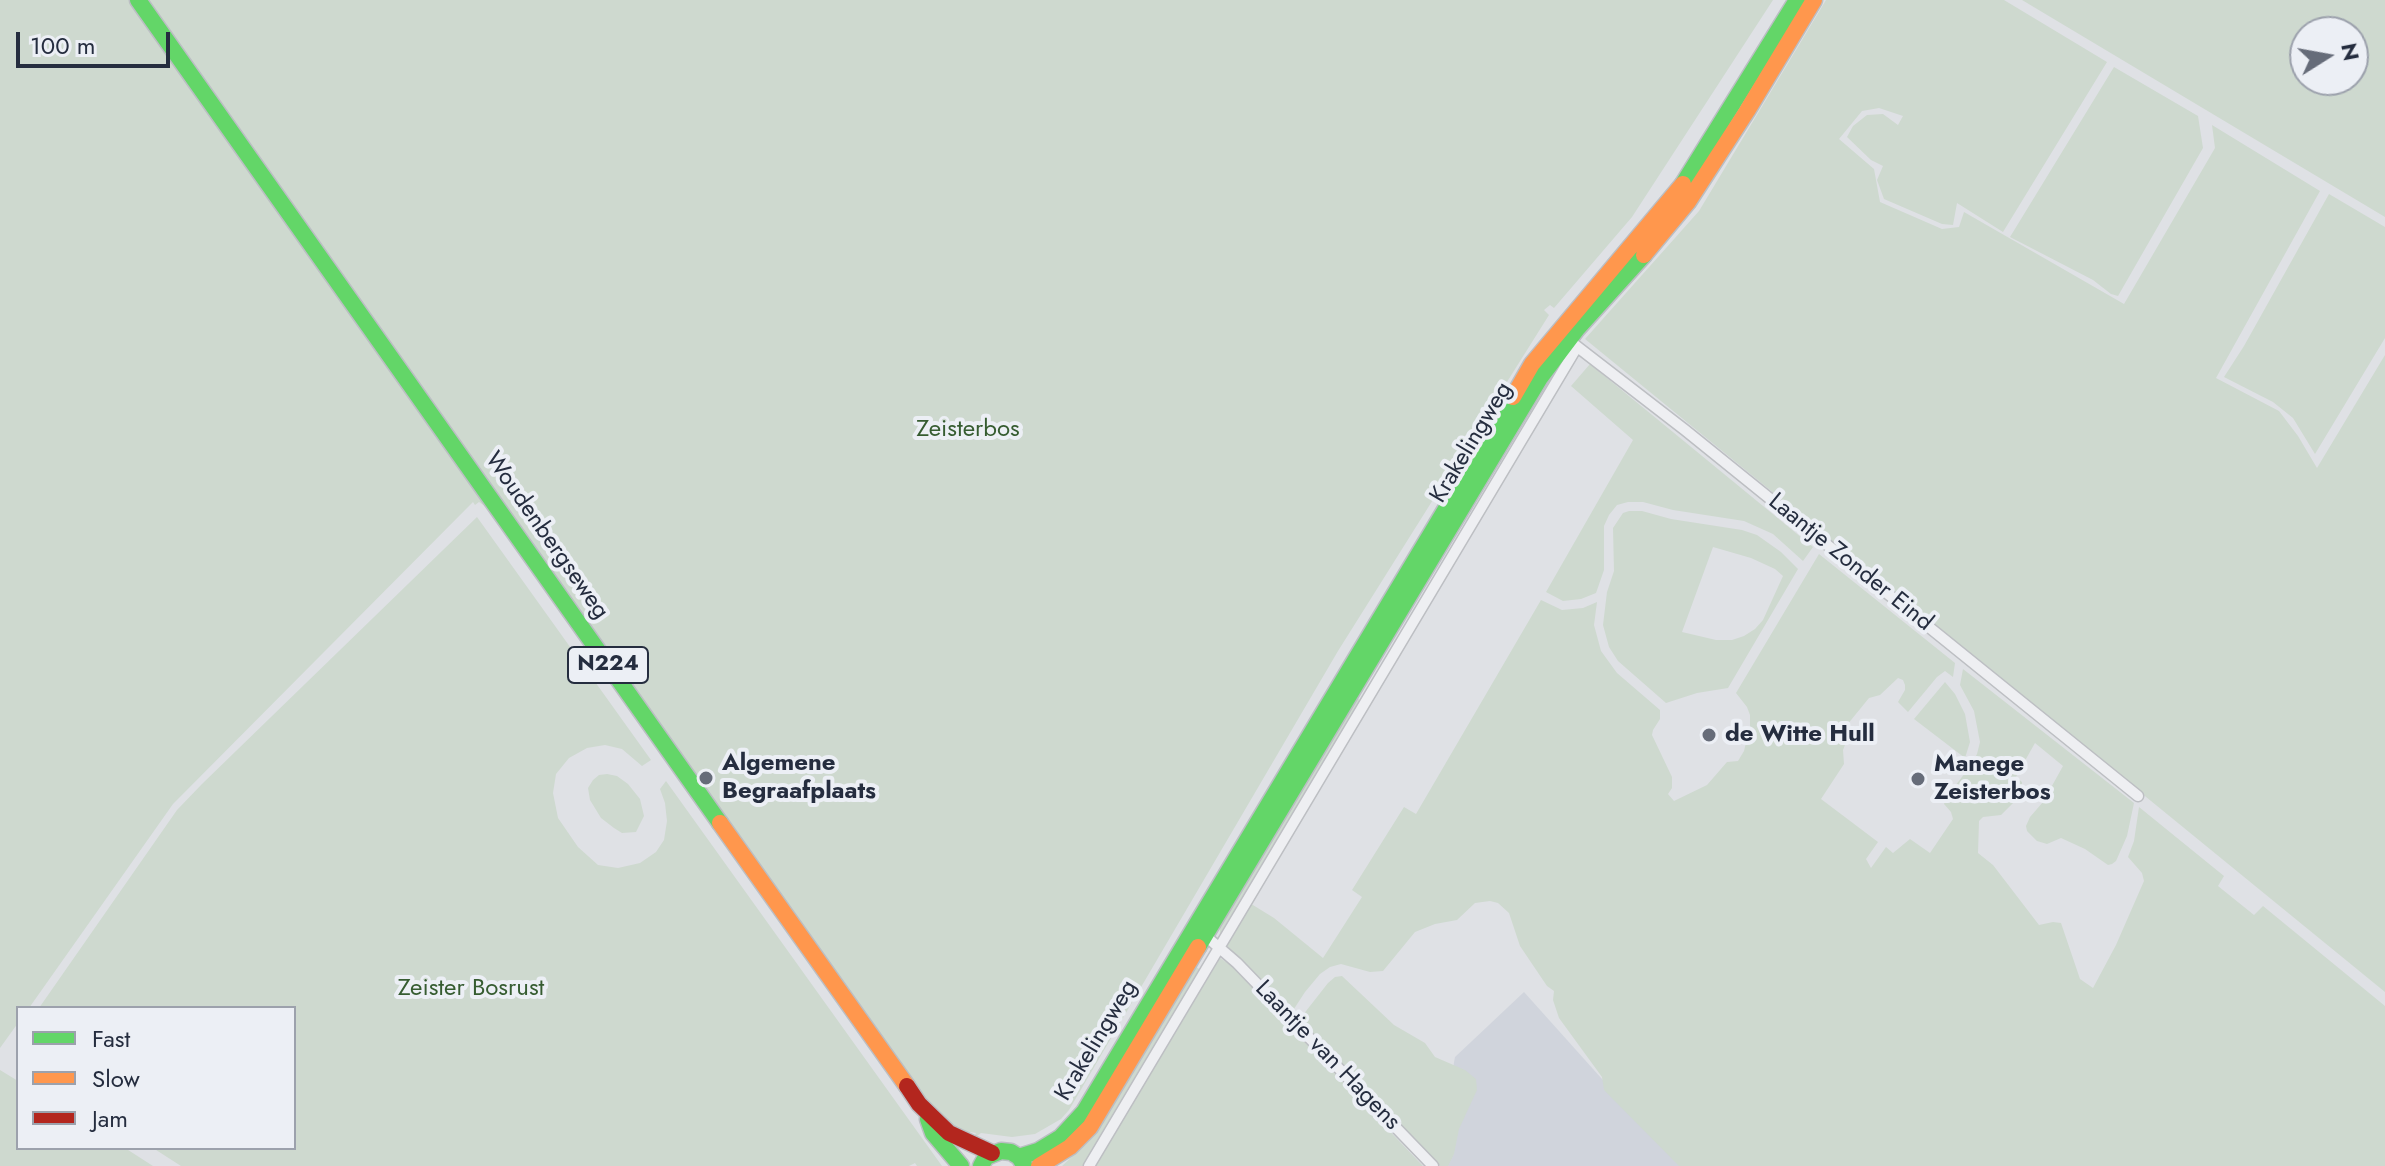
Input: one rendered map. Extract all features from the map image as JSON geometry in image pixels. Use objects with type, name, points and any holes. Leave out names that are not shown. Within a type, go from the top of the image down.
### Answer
[{"type":"main road","name":"Woudenbergseweg","points":[[138,0],[926,1112],[983,1162]]},
{"type":"main road","name":"Krakelingweg","points":[[1039,1166],[1070,1147],[1090,1127],[1208,937],[1540,378],[1696,165],[1797,0]]},
{"type":"main road","name":"Krakelingweg","points":[[1570,339],[1688,202],[1814,0]]},
{"type":"main road","name":"Krakelingweg","points":[[1022,1161],[1074,1126],[1208,937]]},
{"type":"main road","name":"N224","points":[[926,1112],[933,1133],[961,1166]]},
{"type":"main road","points":[[1058,1166],[1070,1147]]},
{"type":"main road","name":"N224","points":[[983,1162],[1011,1152],[1022,1161]]},
{"type":"street","name":"Laantje Zonder Eind","points":[[1570,339],[2138,796]]},
{"type":"street","name":"Krakelingweg","points":[[1089,1166],[1208,937]]},
{"type":"street","name":"Laantje van Hagens","points":[[1208,937],[1433,1166]]},
{"type":"shaded area","points":[[1524,992],[1680,1166],[1441,1166],[1436,1161],[1455,1057]]},
{"type":"green space","name":"Zeisterbos","points":[[0,0],[1773,0],[1632,217],[1554,308],[1550,305],[1544,310],[1549,315],[1338,651],[1061,1119],[1035,1134],[1012,1137],[981,1133],[973,1139],[976,1133],[970,1132],[968,1136],[943,1121],[926,1105],[489,509],[479,502],[475,505],[473,502],[173,804],[30,1006],[16,1006],[16,1026],[0,1048]]},
{"type":"green space","points":[[1826,0],[2004,0],[2107,62],[2003,232],[1957,203],[1953,225],[1942,224],[1884,199],[1877,180],[1883,166],[1871,160],[1847,137],[1853,126],[1867,115],[1883,114],[1898,125],[1903,116],[1879,108],[1862,111],[1839,139],[1874,169],[1880,202],[1942,229],[1959,227],[1964,212],[2124,304],[2215,148],[2212,125],[2320,191],[2216,378],[2279,411],[2317,468],[2385,355],[2385,992],[1585,339],[1699,211]]},
{"type":"green space","points":[[2022,0],[2385,0],[2385,217]]},
{"type":"green space","points":[[2114,67],[2198,116],[2203,148],[2118,296],[2010,237]]},
{"type":"green space","points":[[2329,194],[2385,227],[2385,338],[2315,454],[2293,418],[2273,402],[2224,377]]},
{"type":"green space","points":[[1590,364],[1813,547],[1803,561],[1773,534],[1744,521],[1643,502],[1628,502],[1617,505],[1604,526],[1604,570],[1596,593],[1563,601],[1546,592],[1633,440],[1571,386]]},
{"type":"green space","points":[[1642,511],[1671,519],[1742,530],[1757,535],[1798,569],[1728,688],[1697,693],[1666,703],[1618,661],[1609,647],[1603,625],[1607,592],[1614,571],[1613,528],[1623,513]],"holes":[[[1713,547],[1751,558],[1783,576],[1763,620],[1755,629],[1732,640],[1716,640],[1682,632]]]},
{"type":"green space","name":"Zeister Bosrust","points":[[477,517],[651,760],[642,766],[622,749],[605,745],[587,748],[569,758],[556,774],[553,793],[558,818],[578,847],[598,865],[618,868],[640,863],[656,852],[664,840],[667,821],[660,789],[666,781],[942,1166],[917,1166],[915,1163],[909,1166],[181,1166],[156,1150],[296,1150],[296,1006],[40,1006],[177,810]]},
{"type":"green space","points":[[1819,554],[1955,663],[1953,677],[1945,671],[1937,677],[1908,712],[1898,702],[1905,685],[1898,678],[1880,695],[1869,698],[1847,725],[1844,764],[1821,799],[1878,842],[1866,859],[1871,868],[1886,847],[1893,853],[1910,839],[1930,853],[1953,819],[1944,804],[1946,798],[1971,765],[1980,742],[1974,711],[1960,685],[1963,669],[2134,803],[2127,836],[2112,864],[2108,865],[2085,849],[2061,838],[2047,844],[2037,841],[2026,826],[2063,766],[2035,743],[2016,777],[2022,786],[2014,802],[2001,815],[1983,817],[1979,821],[1978,853],[1993,865],[2039,925],[2061,923],[2080,979],[2093,988],[2144,881],[2142,873],[2128,857],[2134,841],[2139,807],[2224,876],[2218,886],[2254,915],[2263,906],[2385,1006],[2385,1166],[1679,1166],[1604,1090],[1602,1077],[1559,1018],[1553,1000],[1554,991],[1547,986],[1520,946],[1509,913],[1498,903],[1475,903],[1457,920],[1415,932],[1383,971],[1370,972],[1341,964],[1330,967],[1320,974],[1292,1012],[1229,949],[1226,944],[1248,902],[1274,918],[1323,958],[1362,897],[1352,890],[1404,807],[1416,814],[1541,600],[1562,610],[1583,608],[1597,602],[1594,625],[1601,651],[1617,673],[1660,710],[1660,719],[1652,735],[1672,777],[1672,788],[1668,794],[1674,801],[1707,785],[1727,762],[1738,761],[1744,751],[1750,715],[1736,693]]},
{"type":"green space","points":[[1945,682],[1965,714],[1970,742],[1965,758],[1914,719]]},
{"type":"green space","points":[[1353,694],[1361,701],[1220,936],[1220,921]]},
{"type":"green space","points":[[607,774],[617,776],[628,784],[640,799],[644,816],[636,832],[622,833],[614,828],[601,818],[590,800],[588,788],[593,780]]},
{"type":"green space","points":[[1220,958],[1232,966],[1423,1166],[1095,1166]]},
{"type":"green space","points":[[1192,964],[1202,971],[1084,1166],[1062,1166],[1094,1136],[1164,1019]]},
{"type":"green space","points":[[1342,976],[1394,1025],[1425,1043],[1435,1057],[1465,1070],[1476,1079],[1477,1090],[1459,1129],[1448,1166],[1440,1166],[1299,1020],[1328,983]]},
{"type":"green space","points":[[0,1070],[16,1080],[16,1150],[128,1150],[153,1166],[0,1166]]},
{"type":"traffic: fast","points":[[138,0],[720,823]]},
{"type":"traffic: fast","points":[[1683,184],[1797,0]]},
{"type":"traffic: fast","points":[[1198,947],[1540,378],[1577,329],[1644,255]]},
{"type":"traffic: fast","points":[[1019,1157],[1038,1151],[1061,1137],[1084,1112],[1513,397]]},
{"type":"traffic: fast","points":[[928,1119],[933,1133],[961,1166]]},
{"type":"traffic: fast","points":[[981,1166],[986,1157],[1001,1151],[1011,1152],[1024,1165]]},
{"type":"traffic: slow","points":[[1644,255],[1688,202],[1814,0]]},
{"type":"traffic: slow","points":[[1513,397],[1532,364],[1683,184]]},
{"type":"traffic: slow","points":[[720,823],[907,1086]]},
{"type":"traffic: slow","points":[[1039,1166],[1070,1147],[1090,1127],[1198,947]]},
{"type":"traffic: jam","points":[[907,1086],[919,1104],[949,1133],[992,1153]]},
{"type":"place","name":"de Witte Hull","points":[[1709,735]]},
{"type":"place","name":"Algemene Begraafplaats","points":[[706,778]]},
{"type":"place","name":"Manege Zeisterbos","points":[[1918,779]]}]
